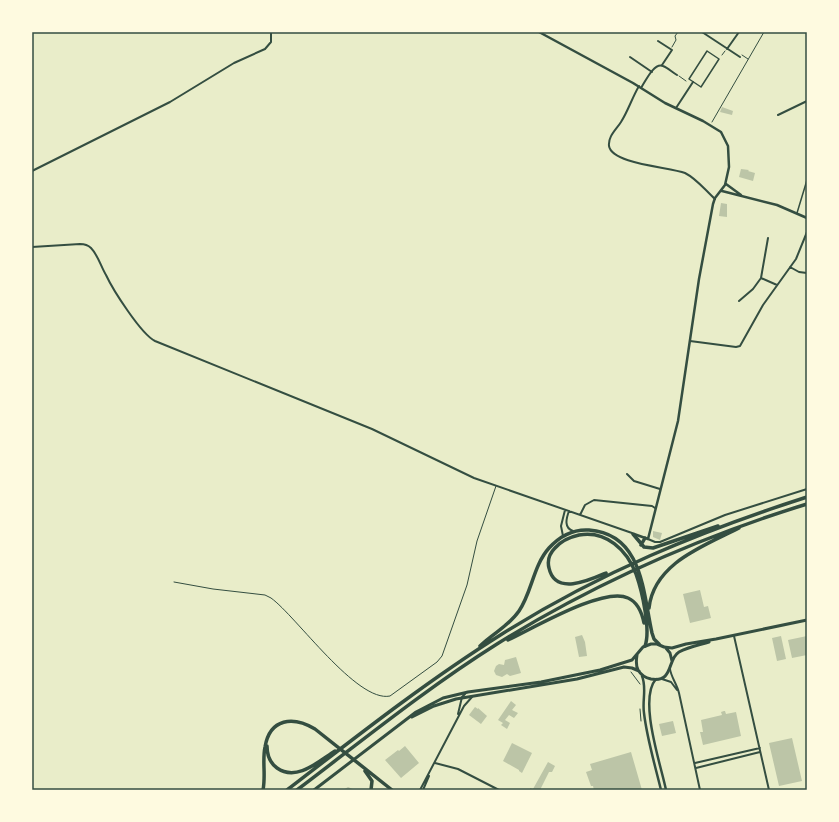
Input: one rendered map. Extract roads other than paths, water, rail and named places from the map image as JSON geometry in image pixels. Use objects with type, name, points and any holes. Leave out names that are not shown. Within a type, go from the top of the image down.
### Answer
[{"type":"highway","points":[[287,790],[330,756],[475,651],[569,595],[624,567],[689,538],[807,498]]},
{"type":"highway","points":[[297,790],[433,688],[496,645],[564,604],[627,572],[692,544],[746,523],[807,504]]},
{"type":"highway","points":[[633,534],[641,545],[646,548],[658,547],[710,528],[739,520]]},
{"type":"highway","points":[[648,613],[654,588],[667,570],[696,550],[746,523]]},
{"type":"highway","points":[[475,651],[507,625],[515,616],[526,598],[543,556],[554,544],[563,536],[586,530],[596,531],[609,536],[623,545],[633,559],[640,574],[653,636],[659,644]]},
{"type":"highway","points":[[563,536],[572,537],[588,534],[601,537],[615,544],[626,555],[635,572],[643,603],[647,633],[645,646]]},
{"type":"highway","points":[[572,537],[557,546],[549,558],[548,564],[550,570],[554,577],[560,582],[572,584],[583,582],[624,567]]},
{"type":"highway","points":[[641,545],[646,538]]},
{"type":"highway","points":[[496,645],[547,620],[601,598],[611,596],[624,596],[634,603],[641,612],[647,633]]},
{"type":"highway","points":[[263,790],[265,775],[264,751],[266,740],[272,730],[280,723],[291,721],[309,725],[392,790]]},
{"type":"highway","points":[[266,740],[271,761],[278,768],[287,772],[293,773],[304,770],[330,756]]},
{"type":"highway","points":[[358,763],[371,778],[371,790]]},
{"type":"highway","points":[[374,776],[389,790]]},
{"type":"main road","points":[[664,647],[672,648],[807,620]]},
{"type":"main road","points":[[401,724],[434,706],[462,698],[577,679],[624,667],[632,668],[648,678],[657,679],[666,675],[670,669],[672,661],[679,652],[716,639]]},
{"type":"main road","points":[[314,790],[416,712],[447,697],[468,692],[582,674],[632,660],[645,646],[653,644],[659,644],[664,647],[670,653],[672,661]]},
{"type":"main road","points":[[637,654],[636,663],[639,672]]},
{"type":"street","points":[[32,171],[170,102],[234,63],[265,49],[271,42],[271,32]]},
{"type":"street","points":[[539,32],[676,108],[711,125],[723,134],[728,146],[729,163],[726,183],[722,191],[715,199],[700,272],[678,421],[646,538]]},
{"type":"street","points":[[702,32],[740,57]]},
{"type":"street","points":[[727,48],[739,32]]},
{"type":"street","points":[[658,41],[672,50],[662,65]]},
{"type":"street","points":[[707,51],[719,60],[701,87],[693,83],[689,79],[707,51]]},
{"type":"street","points":[[630,57],[652,72]]},
{"type":"street","points":[[677,75],[662,65],[656,66],[640,87],[624,118],[610,138],[609,146],[617,156],[628,160],[686,174],[715,199]]},
{"type":"street","points":[[676,108],[693,83]]},
{"type":"street","points":[[778,114],[807,102]]},
{"type":"street","points":[[797,213],[807,180]]},
{"type":"street","points":[[726,183],[743,196]]},
{"type":"street","points":[[722,191],[777,205],[807,218]]},
{"type":"street","points":[[690,341],[739,347],[759,311],[799,253],[807,232]]},
{"type":"street","points":[[739,302],[751,292],[761,278],[768,238]]},
{"type":"street","points":[[32,247],[80,244],[86,244],[90,247],[139,328],[152,340],[372,429],[469,476],[655,542],[660,542],[725,515],[807,489]]},
{"type":"street","points":[[790,267],[807,274]]},
{"type":"street","points":[[761,278],[777,284]]},
{"type":"street","points":[[626,474],[634,481],[660,489]]},
{"type":"street","points":[[580,515],[585,505],[590,501],[596,500],[652,506],[655,508]]},
{"type":"street","points":[[563,536],[561,526],[565,510]]},
{"type":"street","points":[[569,511],[566,518],[567,526],[570,530],[576,532]]},
{"type":"street","points":[[734,636],[769,790]]},
{"type":"street","points":[[670,669],[671,675],[679,692],[700,790]]},
{"type":"street","points":[[642,675],[644,684],[643,707],[645,720],[661,790]]},
{"type":"street","points":[[666,790],[650,717],[649,692],[650,687],[657,679],[665,679],[671,682],[679,692]]},
{"type":"street","points":[[456,719],[462,698],[468,692]]},
{"type":"street","points":[[420,790],[456,719],[466,703],[475,696]]},
{"type":"street","points":[[694,763],[760,748]]},
{"type":"street","points":[[696,768],[761,752]]},
{"type":"street","points":[[435,763],[458,769],[499,790]]},
{"type":"street","points":[[423,790],[431,770]]},
{"type":"lane","points":[[174,582],[213,589],[265,595],[271,598],[343,672],[359,684],[377,694],[390,696],[437,662],[442,656],[467,585],[477,541],[496,486]]}]
